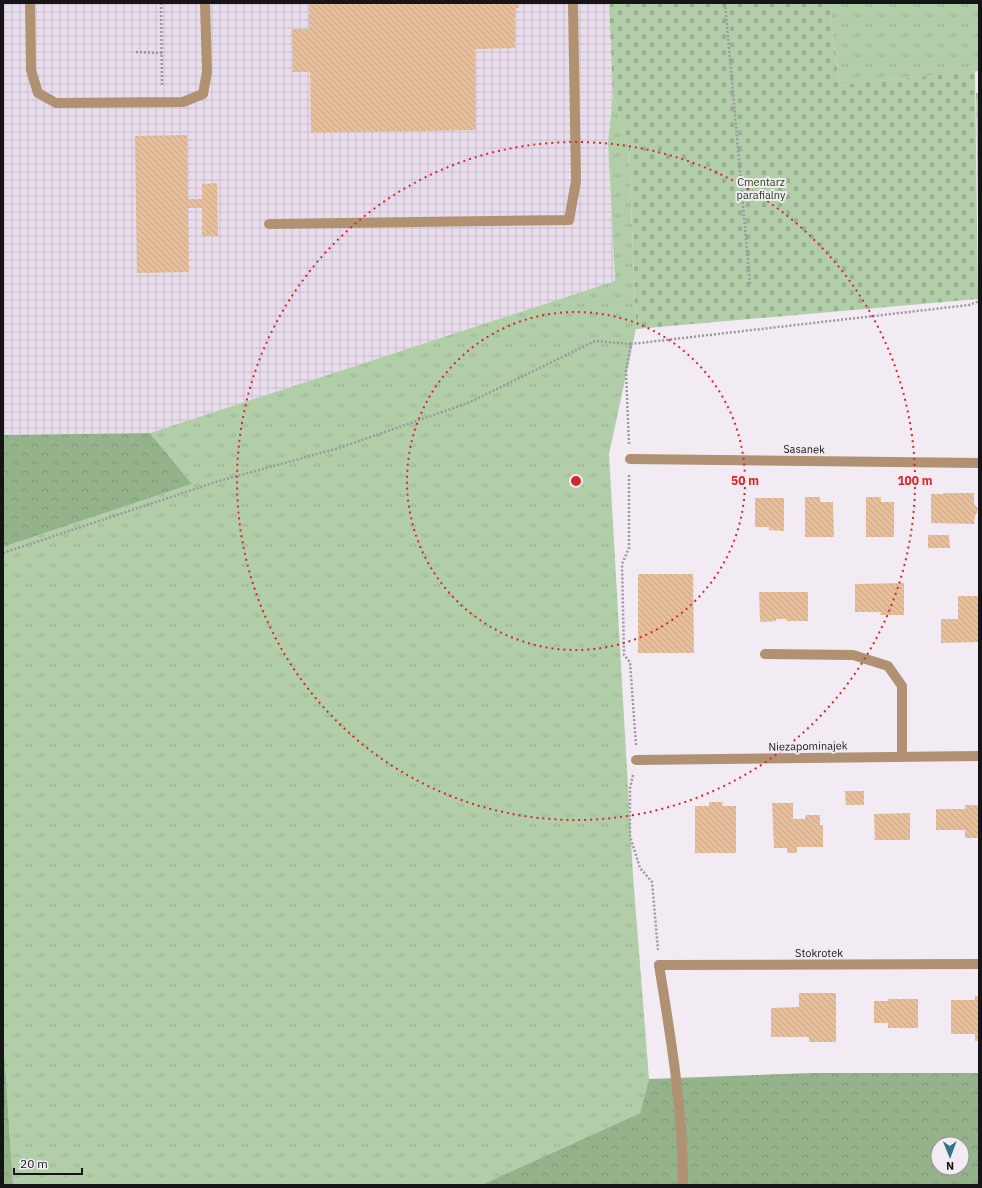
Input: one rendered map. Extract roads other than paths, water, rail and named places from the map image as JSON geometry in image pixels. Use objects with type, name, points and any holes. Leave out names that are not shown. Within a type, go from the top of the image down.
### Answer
[{"type":"street","points":[[30,3],[31,70],[38,93],[56,103],[183,102],[203,94],[207,72],[206,3]]},
{"type":"street","points":[[269,224],[569,220],[576,181],[573,3]]},
{"type":"street","name":"Sasanek","points":[[630,459],[979,463]]},
{"type":"street","points":[[765,654],[853,655],[888,666],[902,686],[902,757]]},
{"type":"street","name":"Niezapominajek","points":[[636,760],[979,756]]},
{"type":"street","name":"Stokrotek","points":[[683,1185],[683,1156],[673,1046],[659,965],[979,964]]},
{"type":"park label","name":"Cmentarz parafialny","points":[[761,188]]}]
